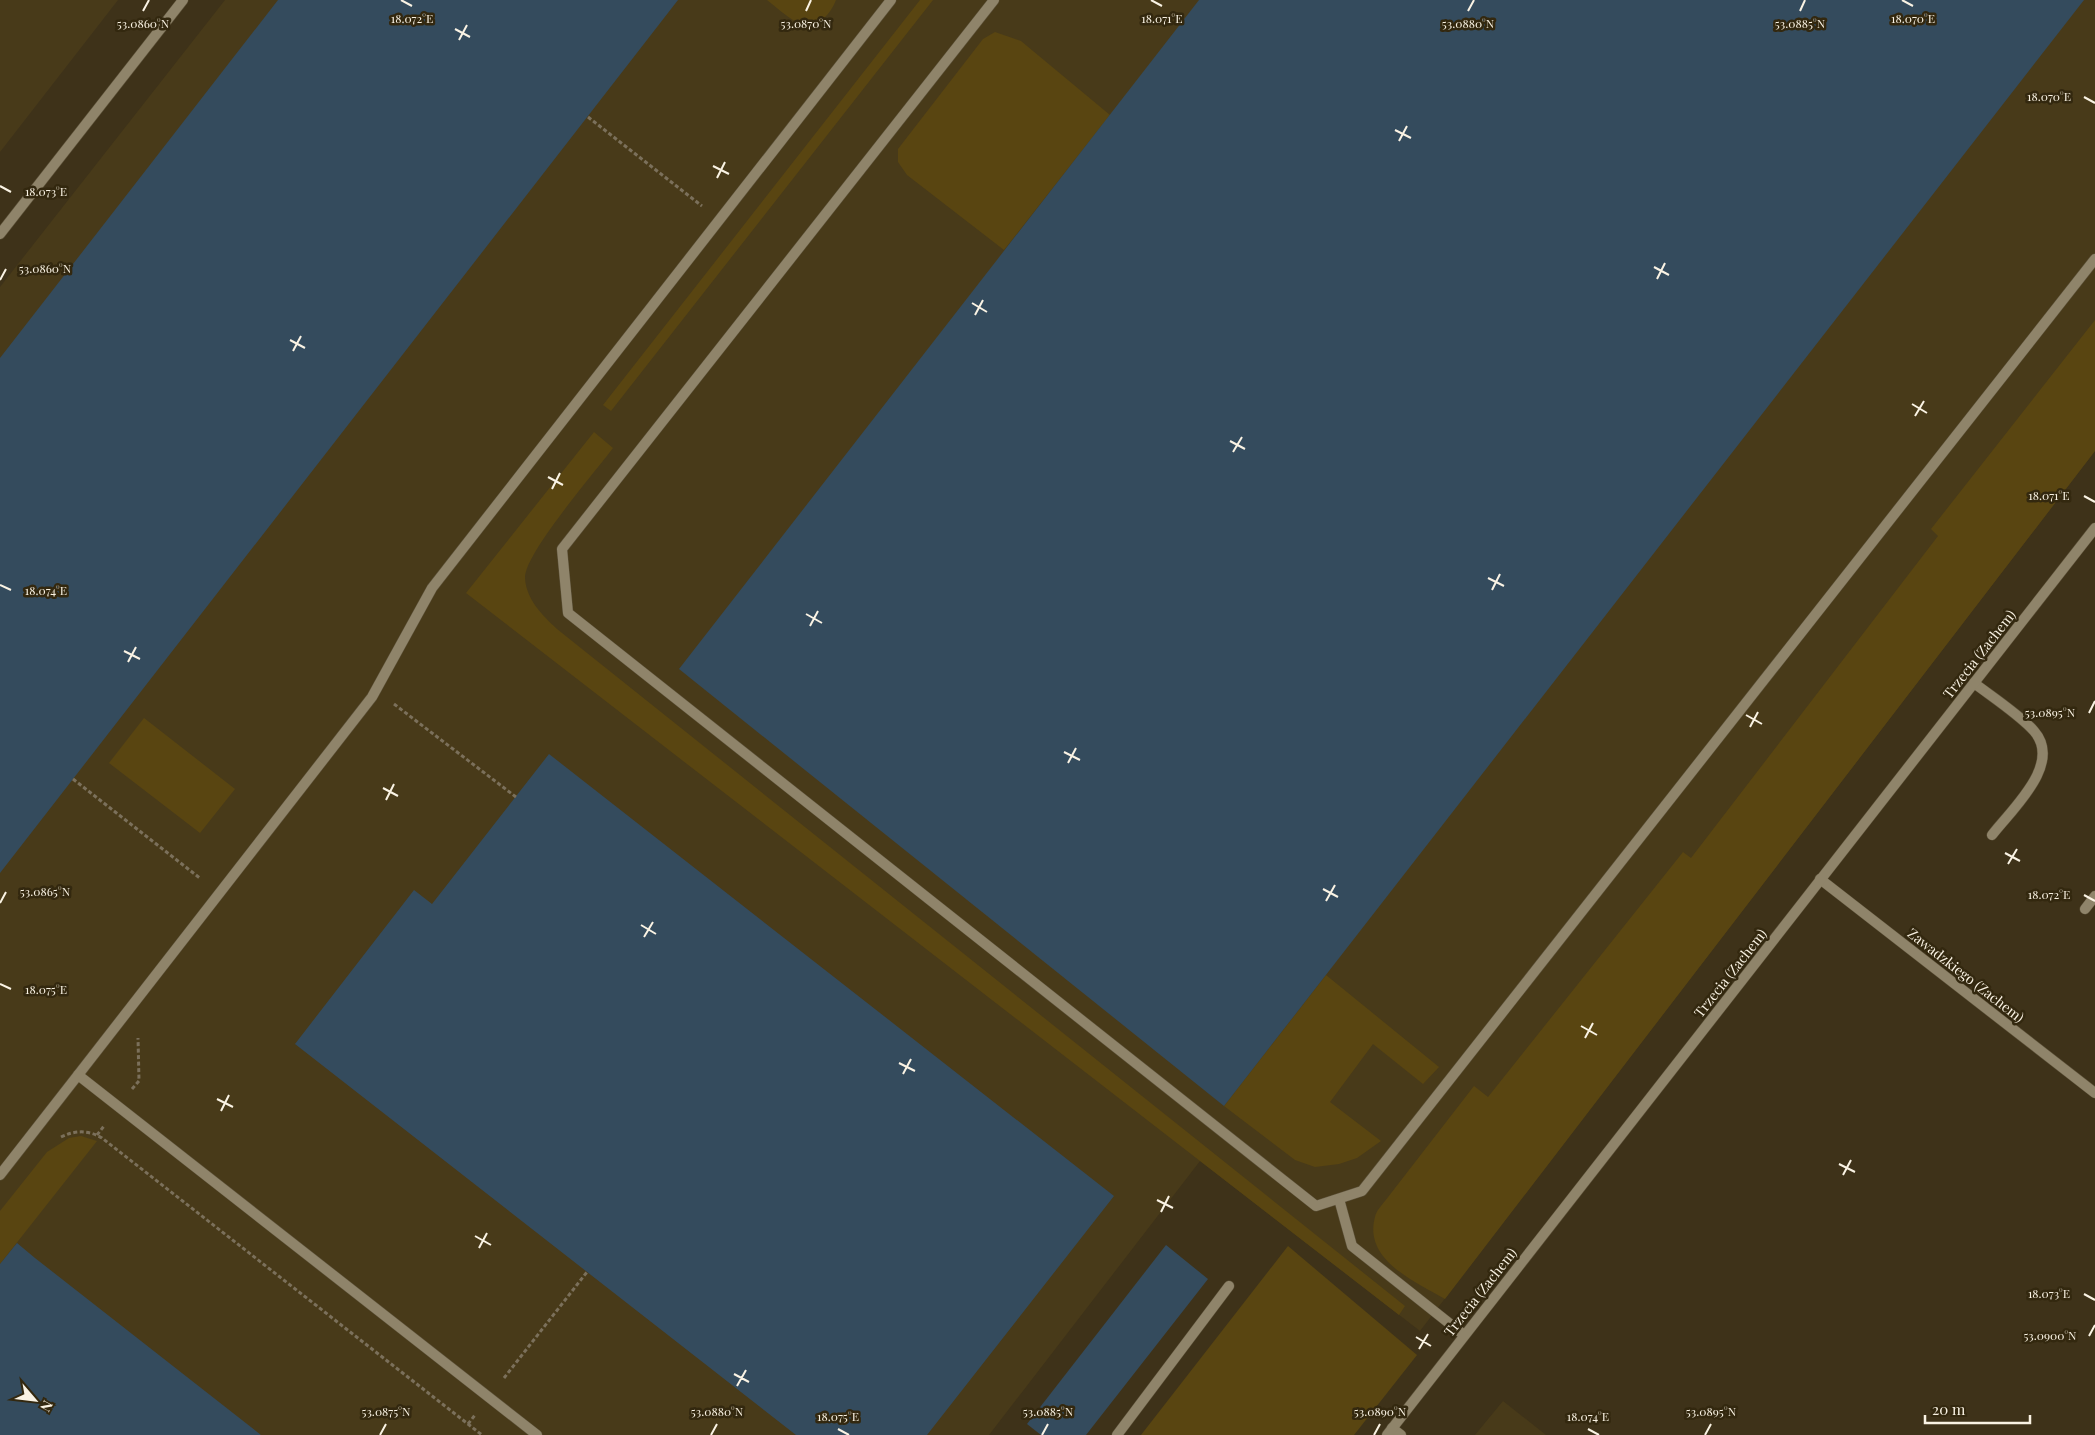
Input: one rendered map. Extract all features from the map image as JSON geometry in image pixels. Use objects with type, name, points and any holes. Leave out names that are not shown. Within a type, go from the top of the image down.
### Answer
[{"type":"lane","points":[[0,234],[183,0]]},
{"type":"lane","points":[[0,1175],[372,697],[420,606],[432,588],[891,0]]},
{"type":"lane","points":[[994,0],[562,549],[568,613],[1316,1206],[1362,1191],[2095,259]]},
{"type":"lane","name":"Trzecia (Zachem)","points":[[1389,1431],[2095,528]]},
{"type":"lane","points":[[1974,683],[2034,731],[2043,751],[2042,764],[2037,777],[1992,835]]},
{"type":"lane","name":"Zawadzkiego (Zachem)","points":[[1820,879],[2095,1093]]},
{"type":"lane","points":[[2085,909],[2095,896]]},
{"type":"lane","points":[[78,1075],[537,1435]]},
{"type":"lane","points":[[1339,1199],[1352,1246],[1464,1335]]},
{"type":"lane","points":[[1117,1435],[1229,1286]]},
{"type":"lane","points":[[1389,1431],[1401,1435]]},
{"type":"path","points":[[588,117],[720,219]]},
{"type":"path","points":[[388,707],[392,702],[516,797]]},
{"type":"path","points":[[73,779],[219,893]]},
{"type":"path","points":[[97,1135],[138,1081],[138,1036]]},
{"type":"path","points":[[58,1139],[80,1132],[97,1135],[482,1435]]},
{"type":"path","points":[[468,1424],[588,1272]]},
{"type":"shaded area","points":[[0,0],[118,0],[0,152]]},
{"type":"shaded area","points":[[225,0],[2095,0],[2095,451],[1420,1331],[1200,1161],[989,1435],[0,1435],[0,287]]},
{"type":"shaded area","points":[[767,0],[836,0],[830,12],[821,21],[815,24],[803,25],[796,22]]},
{"type":"shaded area","points":[[920,0],[933,0],[611,411],[603,405]]},
{"type":"shaded area","points":[[995,32],[1021,41],[1110,115],[1004,250],[907,175],[898,162],[898,149],[983,39]]},
{"type":"shaded area","points":[[2095,320],[2095,451],[1445,1299],[1407,1277],[1384,1257],[1377,1246],[1373,1232],[1375,1217],[1379,1208],[1474,1086],[1488,1097],[1683,852],[1691,858],[1938,536],[1931,529]]},
{"type":"shaded area","points":[[594,432],[613,448],[548,532],[528,566],[525,578],[528,593],[546,618],[557,629],[1405,1306],[1399,1315],[466,593]]},
{"type":"shaded area","points":[[144,718],[235,789],[200,833],[109,763]]},
{"type":"shaded area","points":[[1326,975],[1439,1067],[1423,1084],[1373,1044],[1330,1102],[1381,1141],[1357,1158],[1339,1164],[1315,1167],[1295,1160],[1224,1106]]},
{"type":"shaded area","points":[[81,1136],[97,1141],[0,1264],[0,1211],[47,1152],[69,1138]]},
{"type":"shaded area","points":[[1288,1246],[1417,1355],[1354,1435],[1141,1435]]},
{"type":"shaded area","points":[[1503,1401],[1546,1435],[1475,1435]]},
{"type":"building","points":[[278,0],[678,0],[0,873],[0,358]]},
{"type":"building","points":[[1199,0],[2084,0],[1224,1106],[679,669]]},
{"type":"building","points":[[549,754],[1114,1196],[927,1435],[796,1435],[295,1044],[414,890],[432,904]]},
{"type":"building","points":[[17,1243],[261,1435],[0,1435],[0,1264]]},
{"type":"building","points":[[1166,1245],[1208,1279],[1086,1435],[1041,1435],[1027,1424]]}]
